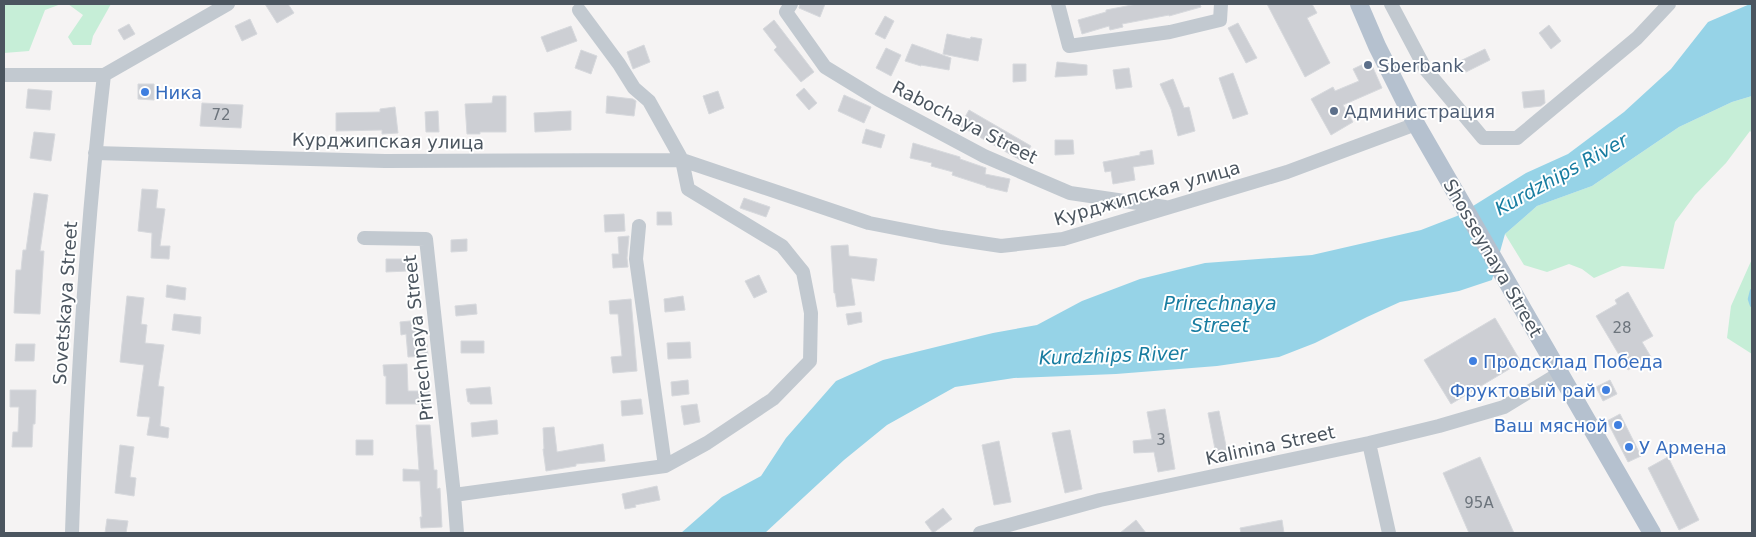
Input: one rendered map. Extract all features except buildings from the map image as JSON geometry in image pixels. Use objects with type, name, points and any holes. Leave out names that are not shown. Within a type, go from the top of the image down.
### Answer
[{"type":"main road","name":"Shosseynaya Street","points":[[1359,4],[1377,46],[1416,124],[1652,533]]},
{"type":"street","points":[[4,74],[104,76],[228,4]]},
{"type":"street","name":"Rabochaya Street","points":[[791,4],[786,12],[825,67],[880,100],[984,156],[1070,193],[1170,208]]},
{"type":"street","points":[[1058,4],[1069,46],[1170,32],[1220,20],[1221,4]]},
{"type":"street","points":[[1391,4],[1426,70],[1483,138],[1517,138],[1637,38],[1669,4]]},
{"type":"street","points":[[454,495],[665,466],[707,442],[773,399],[810,361],[811,313],[804,272],[782,246],[688,189],[682,160],[649,102],[634,88],[619,64],[579,10]]},
{"type":"street","name":"Sovetskaya Street","points":[[72,533],[83,301],[95,153],[104,76]]},
{"type":"street","name":"Курджипская улица","points":[[95,153],[385,161],[682,160],[869,223],[1001,246],[1063,239],[1170,208],[1287,172],[1416,124]]},
{"type":"street","points":[[639,226],[636,259],[665,466]]},
{"type":"street","name":"Prirechnaya Street","points":[[364,238],[426,239],[457,533]]},
{"type":"street","name":"Kalinina Street","points":[[980,533],[1100,500],[1369,443],[1439,426],[1504,407],[1560,373]]},
{"type":"street","points":[[1369,443],[1389,533]]},
{"type":"green space","points":[[4,4],[61,4],[45,10],[29,51],[4,53]]},
{"type":"green space","points":[[68,4],[111,4],[93,36],[91,45],[73,45],[68,37],[83,15]]},
{"type":"green space","points":[[1752,96],[1752,133],[1750,131],[1726,163],[1695,195],[1675,222],[1664,269],[1622,266],[1594,278],[1582,269],[1569,264],[1547,272],[1524,265],[1505,234],[1537,206],[1592,186],[1679,127],[1732,102]]},
{"type":"green space","points":[[1752,259],[1752,354],[1727,338],[1731,306]]},
{"type":"water","name":"Prirechnaya Street","points":[[1752,4],[1752,96],[1732,102],[1679,127],[1592,186],[1537,206],[1505,234],[1492,280],[1459,291],[1400,302],[1315,343],[1279,357],[1217,366],[1116,374],[1014,378],[955,387],[887,425],[844,460],[765,533],[681,533],[722,497],[761,476],[786,438],[836,381],[883,360],[993,333],[1037,325],[1082,301],[1140,279],[1205,263],[1312,255],[1421,230],[1457,216],[1526,173],[1568,154],[1624,112],[1671,69],[1708,22]]},
{"type":"waterway","points":[[1752,291],[1750,299],[1752,305]]},
{"type":"place","name":"Sberbank","points":[[1368,65]]},
{"type":"place","name":"Ника","points":[[145,92]]},
{"type":"place","name":"Администрация","points":[[1334,111]]},
{"type":"place","name":"Продсклад Победа","points":[[1473,361]]},
{"type":"place","name":"Фруктовый рай","points":[[1606,390]]},
{"type":"place","name":"Ваш мясной","points":[[1618,425]]},
{"type":"place","name":"У Армена","points":[[1629,447]]},
{"type":"water label","name":"Kurdzhips River","points":[[1561,174]]},
{"type":"water label","name":"Kurdzhips River","points":[[1113,355]]}]
